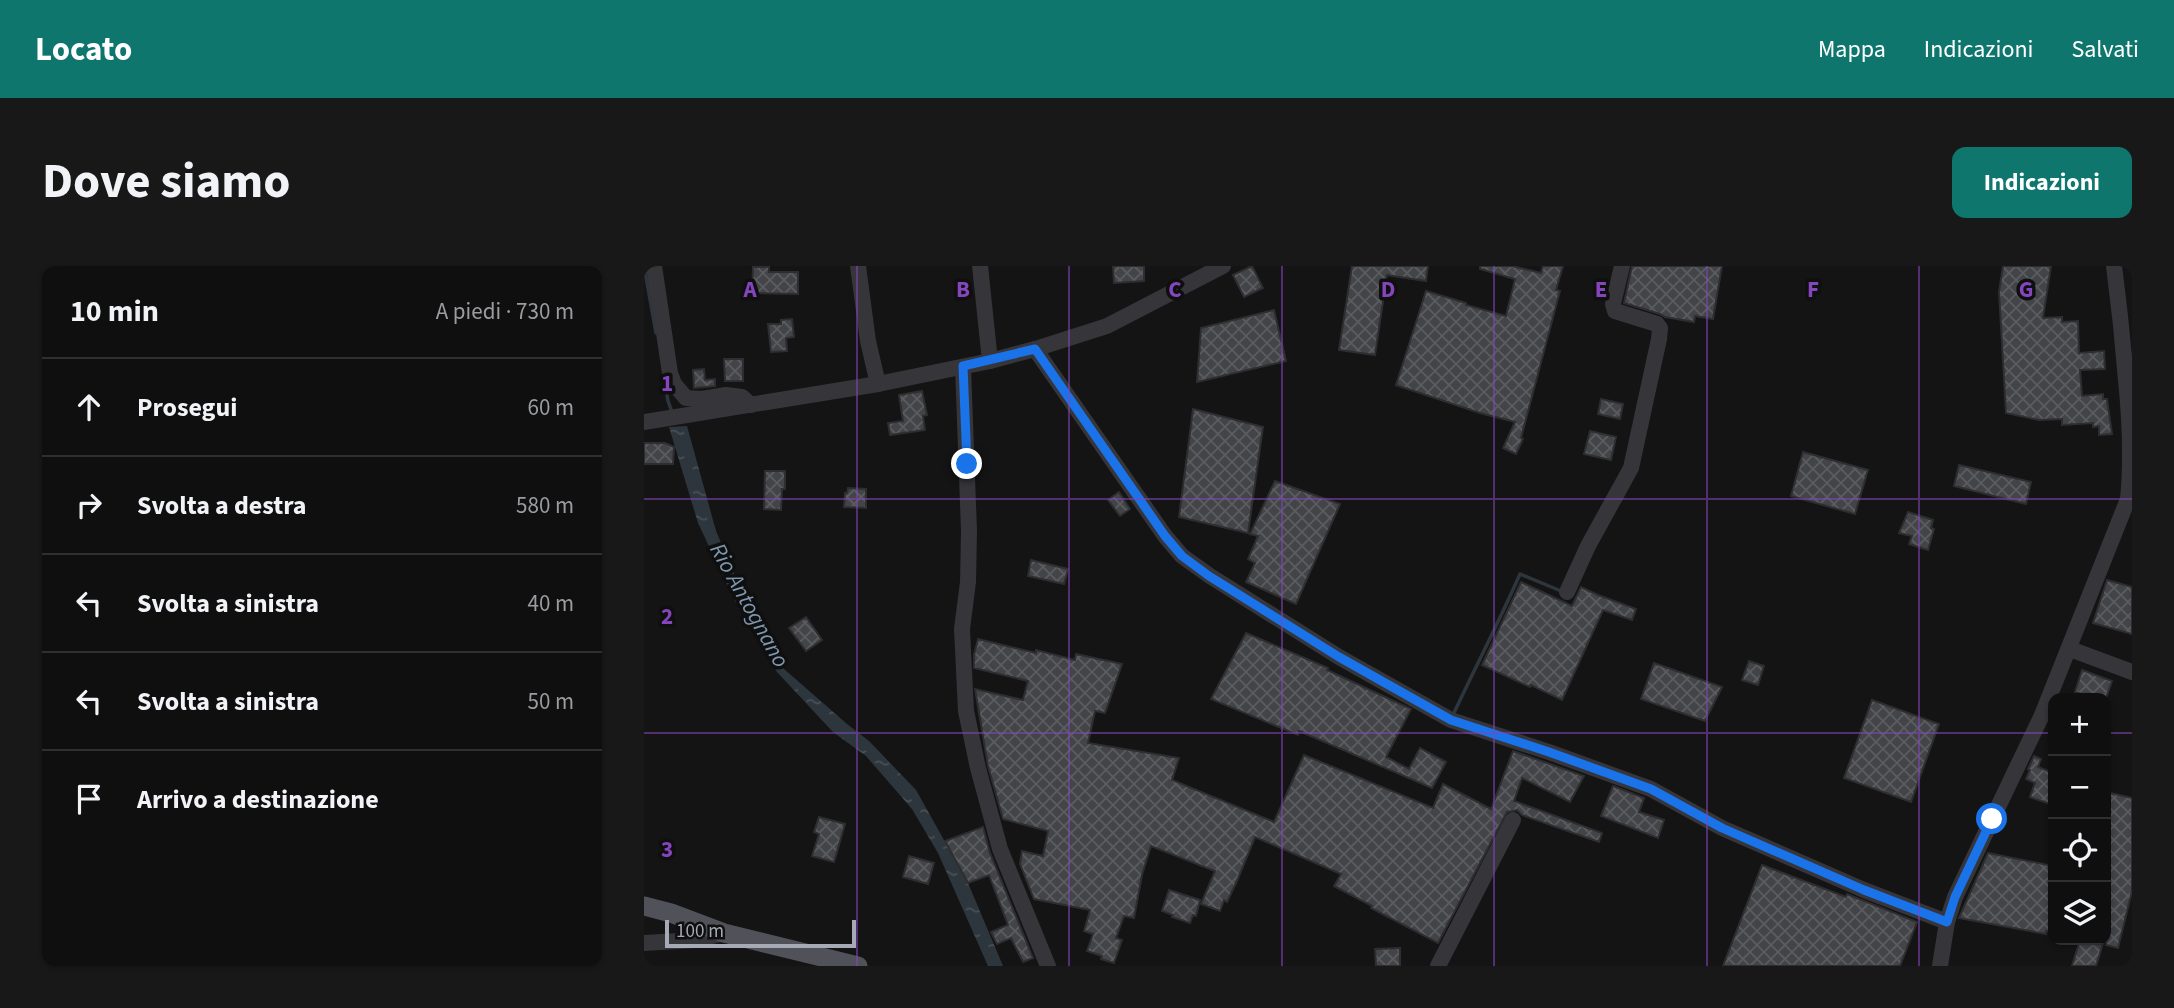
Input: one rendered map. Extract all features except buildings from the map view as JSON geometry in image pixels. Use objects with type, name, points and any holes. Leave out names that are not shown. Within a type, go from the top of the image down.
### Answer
[{"type":"main road","points":[[644,906],[724,933],[858,966]]},
{"type":"street","points":[[654,266],[670,373],[674,384],[686,398],[702,399],[726,395],[742,397],[751,405]]},
{"type":"street","points":[[858,266],[868,341],[878,384]]},
{"type":"street","points":[[980,266],[990,361]]},
{"type":"street","points":[[644,422],[878,384],[1035,349],[1107,326],[1223,266]]},
{"type":"street","points":[[1567,592],[1588,546],[1631,468],[1659,339],[1660,328],[1657,324],[1615,311],[1613,304],[1622,266]]},
{"type":"street","points":[[1940,966],[1947,922],[1955,897],[2042,715],[2128,499],[2132,468],[2131,436],[2121,313],[2114,266]]},
{"type":"street","points":[[1035,349],[1165,536],[1182,556],[1209,576],[1327,650],[1451,720],[1651,789],[1722,828],[1864,890],[1947,922]]},
{"type":"street","points":[[963,366],[970,531],[968,582],[962,629],[966,711],[1000,849],[1048,966]]},
{"type":"street","points":[[2070,649],[2132,672]]},
{"type":"street","points":[[1438,966],[1513,820]]},
{"type":"street","points":[[644,943],[696,940],[724,933]]},
{"type":"water","points":[[687,426],[716,531],[742,592],[784,669],[869,741],[916,790],[968,883],[1003,966],[988,966],[938,853],[912,809],[866,756],[833,732],[777,672],[734,599],[698,523],[669,427]]},
{"type":"waterway","name":"Rio Antognano","points":[[644,266],[656,333]]},
{"type":"waterway","name":"Rio Antognano","points":[[664,379],[672,412]]},
{"type":"waterway","points":[[1453,715],[1520,574],[1561,591]]},
{"type":"route","points":[[967,464],[963,366],[1035,349],[1165,536],[1182,556],[1209,576],[1339,657],[1451,720],[1651,789],[1722,828],[1864,890],[1947,922],[1955,897],[1992,819]]}]
